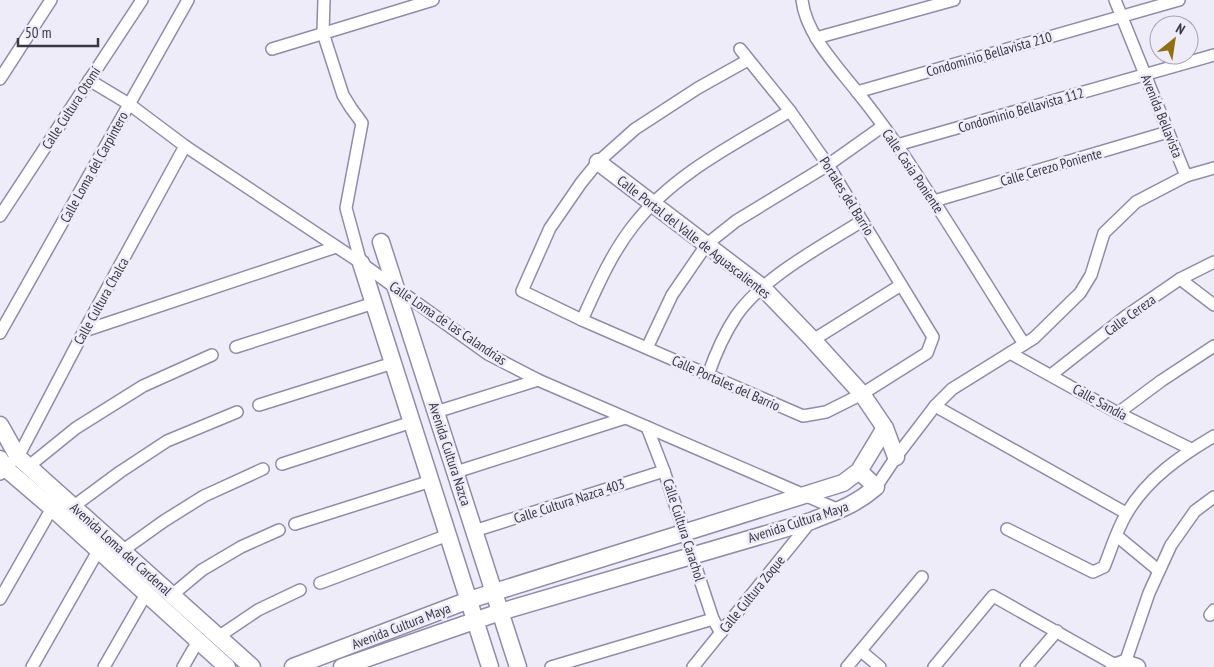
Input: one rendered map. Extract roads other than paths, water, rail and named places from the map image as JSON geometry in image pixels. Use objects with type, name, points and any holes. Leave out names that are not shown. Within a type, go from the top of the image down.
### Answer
[{"type":"street","points":[[0,79],[50,0]]},
{"type":"street","name":"Calle Cultura Otomí","points":[[0,216],[142,0]]},
{"type":"street","name":"Calle Loma del Carpintero","points":[[0,333],[188,0]]},
{"type":"street","points":[[324,0],[323,33],[343,94],[362,122],[346,208],[361,263]]},
{"type":"street","points":[[272,49],[433,0]]},
{"type":"street","name":"Calle Casia Poniente","points":[[802,0],[816,38],[836,68],[857,92],[896,145],[934,201],[1024,344]]},
{"type":"street","points":[[816,38],[954,0]]},
{"type":"street","name":"Avenida Bellavista","points":[[1115,0],[1186,176]]},
{"type":"street","name":"Condominio Bellavista 210","points":[[857,92],[1179,0]]},
{"type":"street","name":"Portales del Barrio","points":[[740,49],[790,111],[828,165],[933,337],[927,353]]},
{"type":"street","name":"Condominio Bellavista 112","points":[[896,145],[1214,55]]},
{"type":"street","points":[[598,162],[635,129],[698,88],[748,60]]},
{"type":"street","name":"Calle Loma de las Calandrias","points":[[89,80],[129,104],[185,146],[361,263],[488,354],[538,380],[839,510]]},
{"type":"street","points":[[582,320],[602,275],[633,226],[653,204],[702,163],[790,111]]},
{"type":"street","points":[[647,348],[672,295],[707,244],[736,221],[828,165],[883,126]]},
{"type":"street","name":"Calle Cerezo Poniente","points":[[934,201],[1168,132]]},
{"type":"street","name":"Calle Cultura Chalca","points":[[23,462],[84,330],[185,146]]},
{"type":"street","name":"Calle Portal del Valle de Aguascalientes","points":[[598,162],[762,287],[862,394],[885,428],[896,456]]},
{"type":"street","name":"Calle Portales del Barrio","points":[[598,162],[550,228],[522,291],[582,320],[803,416],[826,412],[862,394],[927,353]]},
{"type":"street","name":"Avenida Cultura Maya","points":[[342,667],[500,612],[810,521],[861,500],[876,488],[896,456],[935,406],[952,389],[1034,338],[1080,293],[1091,276],[1104,233],[1136,202],[1186,176],[1214,168]]},
{"type":"street","points":[[708,375],[716,354],[737,315],[762,287],[798,261],[862,221]]},
{"type":"street","name":"Avenida Cultura Nazca","points":[[381,242],[518,667]]},
{"type":"street","points":[[84,330],[336,247]]},
{"type":"street","name":"Calle Cereza","points":[[1051,375],[1126,316],[1180,279],[1214,262]]},
{"type":"street","name":"Avenida Cultura Nazca","points":[[361,263],[490,667]]},
{"type":"street","points":[[1180,279],[1214,304]]},
{"type":"street","points":[[813,340],[901,285]]},
{"type":"street","points":[[236,347],[374,303]]},
{"type":"street","points":[[1118,413],[1161,381],[1214,346]]},
{"type":"street","name":"Calle Sandía","points":[[1010,353],[1118,413],[1191,449]]},
{"type":"street","points":[[2,467],[23,462],[143,386],[212,355]]},
{"type":"street","points":[[259,405],[393,363]]},
{"type":"street","points":[[436,412],[538,380]]},
{"type":"street","points":[[935,406],[1126,513]]},
{"type":"street","points":[[74,506],[120,472],[167,441],[237,412]]},
{"type":"street","points":[[456,472],[626,418]]},
{"type":"street","points":[[282,464],[412,422]]},
{"type":"street","name":"Avenida Loma del Cardenal","points":[[0,425],[23,462],[252,667]]},
{"type":"street","name":"Calle Cultura Carachol","points":[[647,427],[664,471],[713,619],[721,633]]},
{"type":"street","name":"Avenida Cultura Maya","points":[[293,667],[469,600],[843,483],[859,471],[885,428]]},
{"type":"street","points":[[1008,529],[1093,572],[1104,567],[1126,513],[1151,481],[1191,449],[1214,436]]},
{"type":"street","name":"Avenida Loma del Cardenal","points":[[2,467],[52,508],[227,667]]},
{"type":"street","points":[[122,550],[204,496],[263,469]]},
{"type":"street","name":"Calle Cultura Nazca 403","points":[[474,531],[664,471]]},
{"type":"street","points":[[859,471],[876,488]]},
{"type":"street","points":[[295,524],[431,481]]},
{"type":"street","points":[[934,667],[993,596],[1122,666],[1148,593],[1171,546],[1194,511],[1214,498]]},
{"type":"street","points":[[0,599],[52,508]]},
{"type":"street","name":"Calle Cultura Zoque","points":[[692,667],[810,521]]},
{"type":"street","points":[[172,595],[202,570],[241,547],[279,530]]},
{"type":"street","points":[[320,583],[448,535]]},
{"type":"street","points":[[1117,536],[1158,570]]},
{"type":"street","points":[[32,667],[98,551]]},
{"type":"street","points":[[847,667],[922,577]]},
{"type":"street","points":[[218,636],[258,610],[300,590]]},
{"type":"street","points":[[104,667],[146,594]]},
{"type":"street","points":[[551,667],[713,619]]},
{"type":"street","points":[[1026,667],[1056,631]]},
{"type":"street","points":[[183,667],[198,641]]},
{"type":"street","points":[[861,651],[880,667]]}]
